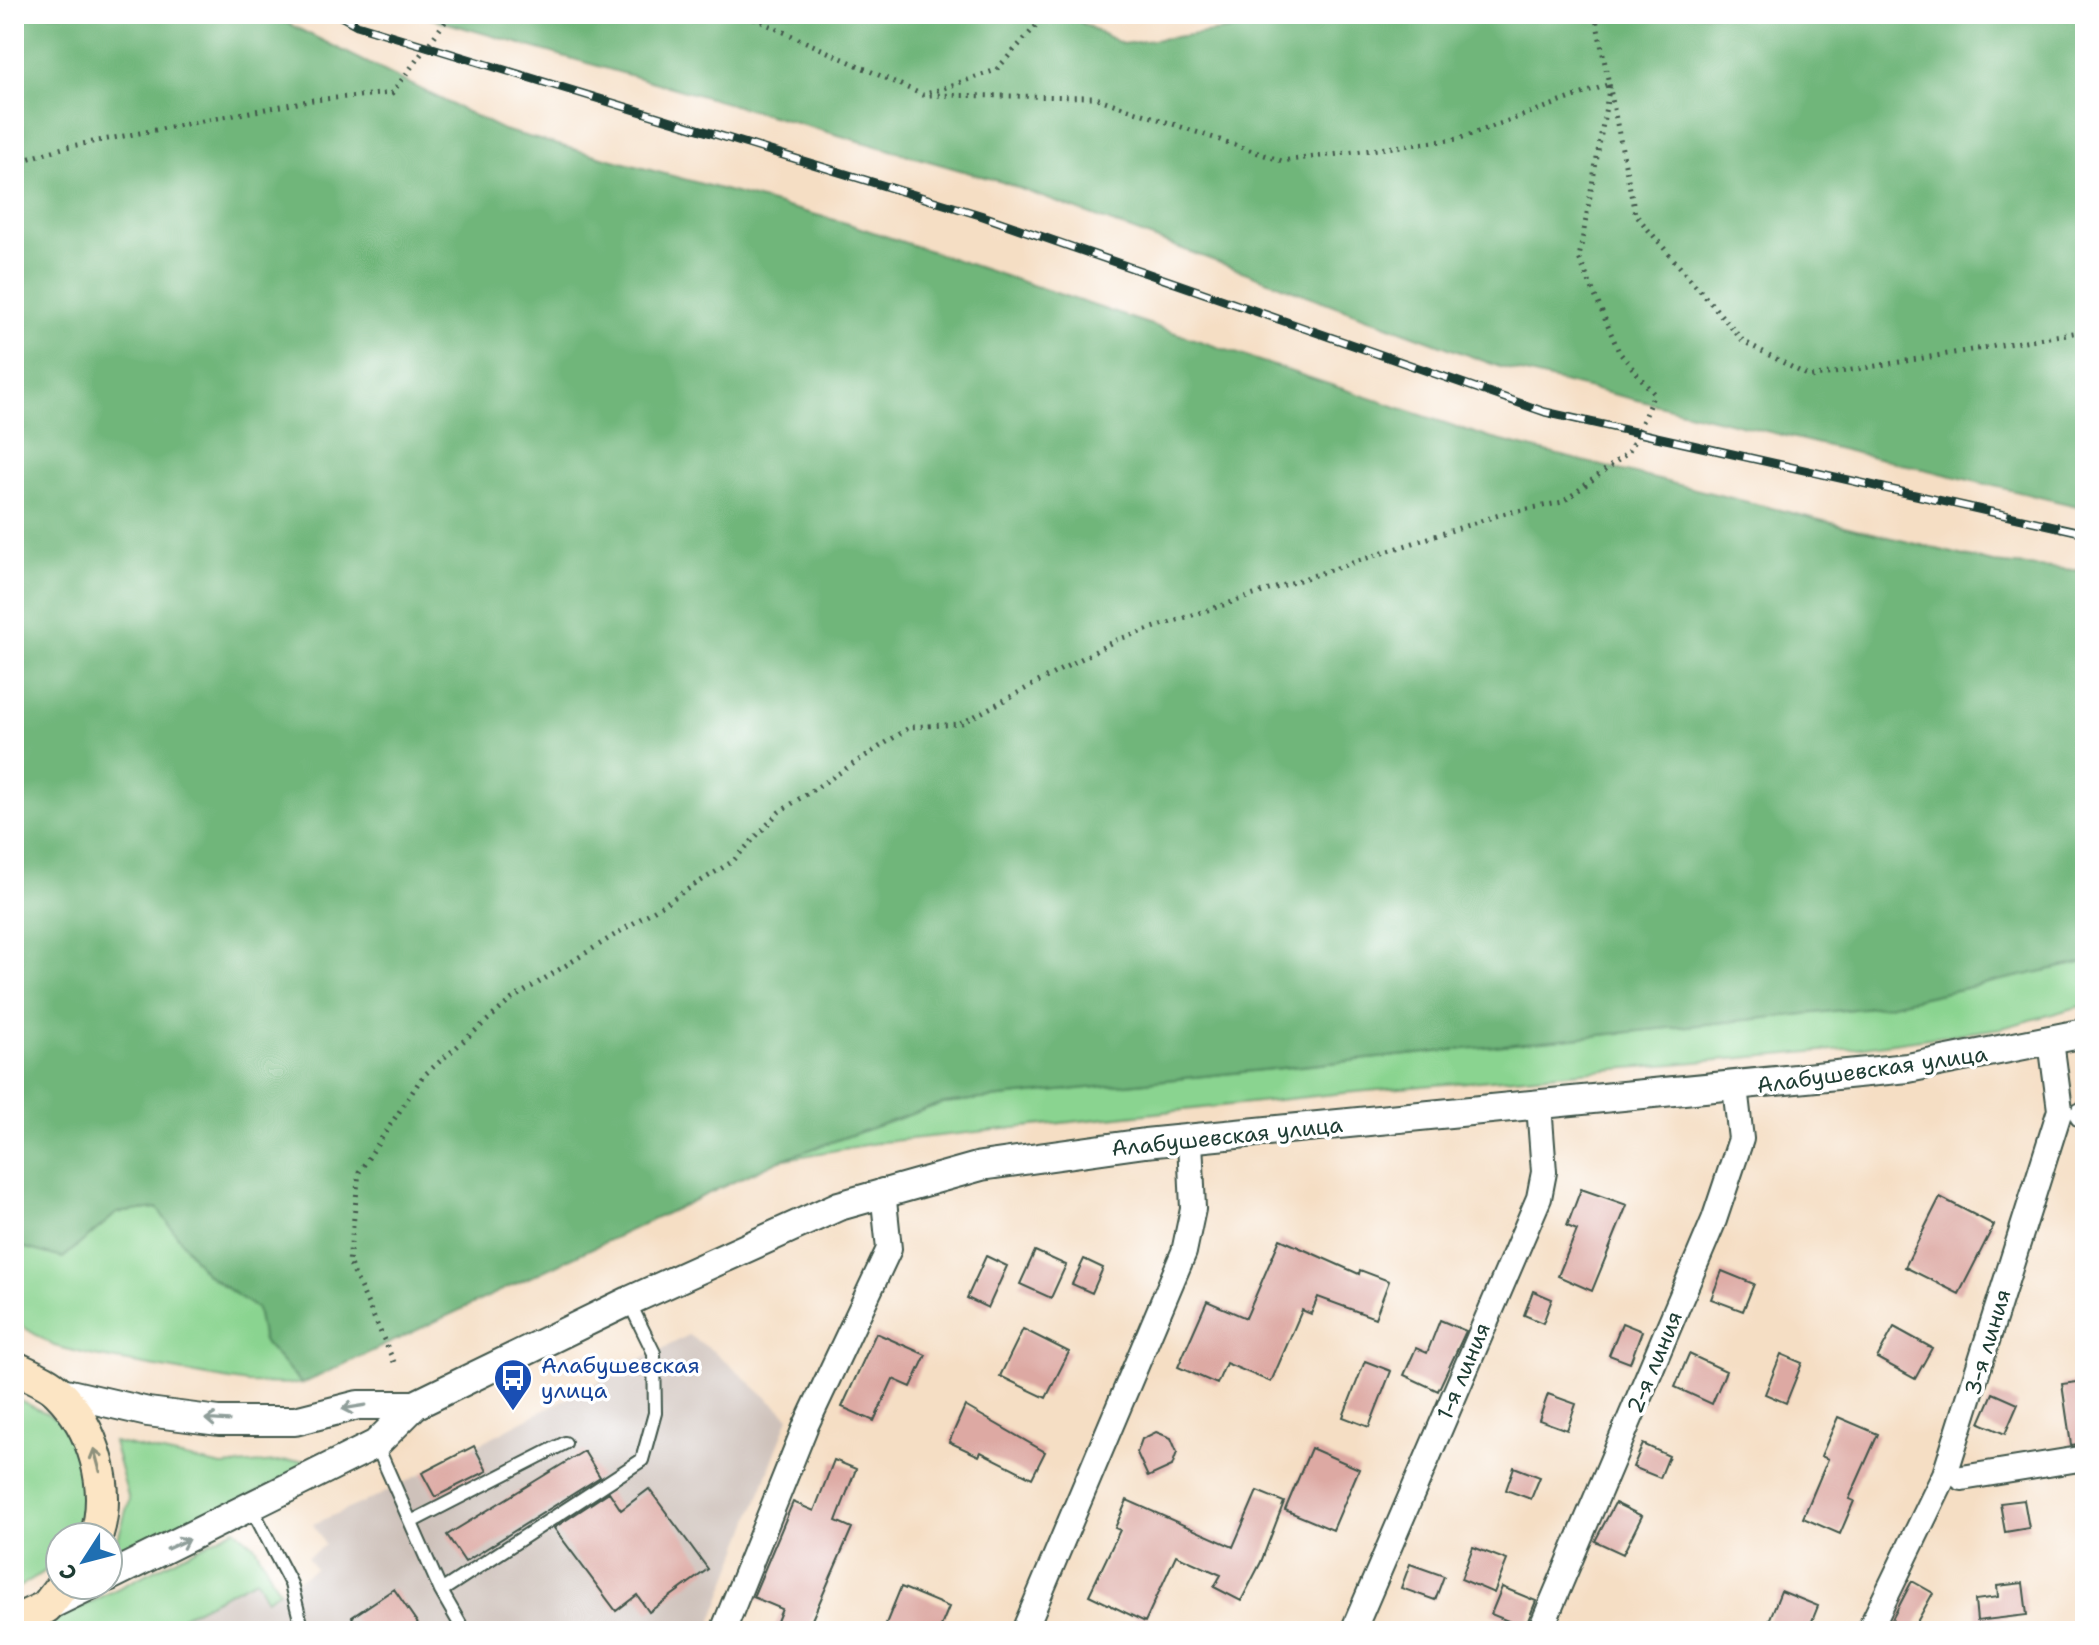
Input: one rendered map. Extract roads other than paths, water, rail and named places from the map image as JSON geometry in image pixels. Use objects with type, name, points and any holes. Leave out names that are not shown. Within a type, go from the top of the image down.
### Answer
[{"type":"main road","name":"Алабушевская улица","points":[[14,1367],[57,1391]]},
{"type":"main road","points":[[57,1391],[92,1443],[101,1474],[97,1521]]},
{"type":"main road","points":[[14,1622],[46,1601]]},
{"type":"street","name":"Алабушевская улица","points":[[124,1569],[252,1509],[376,1444],[415,1405],[775,1233],[883,1191],[1028,1157],[1908,1068],[2085,1033]]},
{"type":"street","name":"3-я линия","points":[[1869,1631],[1945,1474],[2060,1110],[2051,1041]]},
{"type":"street","name":"2-я линия","points":[[1540,1631],[1714,1220],[1741,1139],[1735,1087]]},
{"type":"street","name":"1-я линия","points":[[1353,1631],[1539,1198],[1544,1172],[1539,1105]]},
{"type":"street","points":[[1024,1631],[1184,1252],[1193,1209],[1190,1140]]},
{"type":"street","points":[[723,1631],[806,1425],[889,1249],[883,1191]]},
{"type":"street","name":"Алабушевская улица","points":[[57,1391],[148,1412],[219,1421],[295,1421],[358,1405],[415,1405]]},
{"type":"street","points":[[1962,1478],[2085,1458]]},
{"type":"lane","points":[[441,1591],[642,1460],[655,1413],[654,1353],[629,1301]]},
{"type":"lane","points":[[411,1522],[565,1443]]},
{"type":"lane","points":[[376,1444],[441,1591],[464,1631]]},
{"type":"lane","points":[[252,1509],[291,1584],[303,1631]]},
{"type":"railway","points":[[337,14],[357,25],[980,215],[1545,412],[2085,533]]},
{"type":"place","name":"Алабушевская улица","points":[[513,1412]]}]
